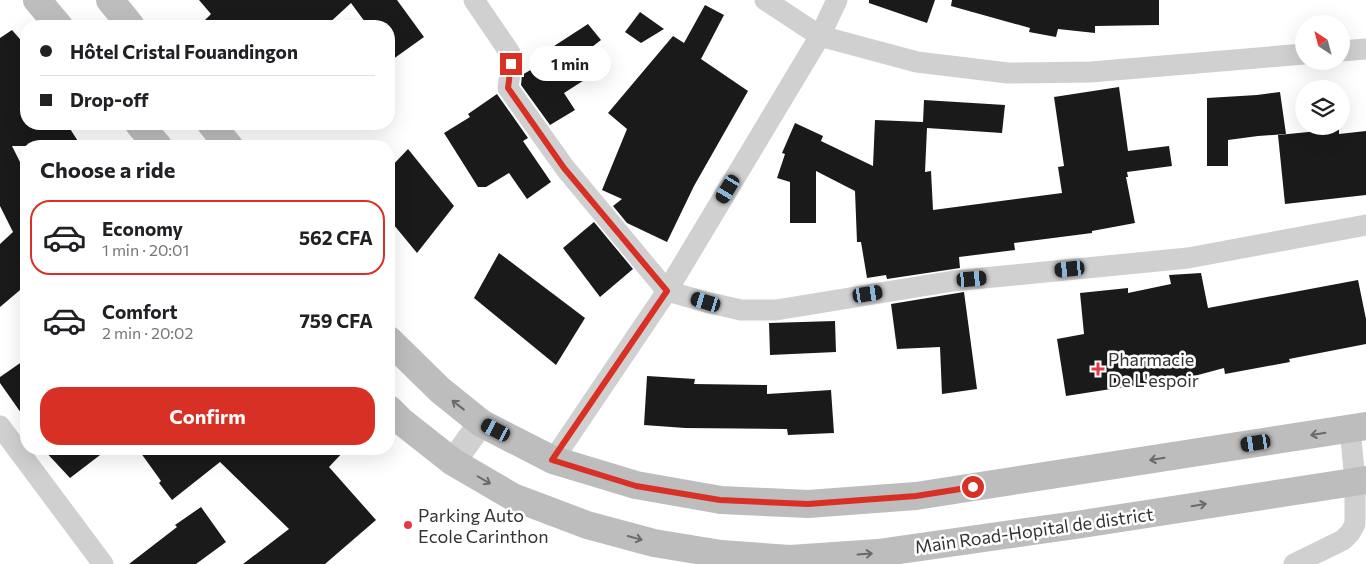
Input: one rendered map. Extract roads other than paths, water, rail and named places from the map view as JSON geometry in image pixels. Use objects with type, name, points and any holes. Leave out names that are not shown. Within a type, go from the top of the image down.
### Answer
[{"type":"main road","points":[[37,0],[54,20]]},
{"type":"main road","points":[[110,0],[126,20]]},
{"type":"main road","points":[[144,130],[153,140]]},
{"type":"main road","points":[[216,130],[225,140]]},
{"type":"main road","points":[[395,346],[440,390],[481,423],[552,460],[636,486],[720,500],[808,504],[916,496],[1358,427]]},
{"type":"main road","name":"Main Road-Hopital de district","points":[[395,415],[454,462],[514,497],[587,525],[654,543],[721,554],[790,559],[878,553],[1360,480]]},
{"type":"street","points":[[474,0],[510,53],[511,64],[508,88],[564,168],[667,291],[706,302],[741,310],[776,310],[953,281],[1188,258],[1366,225]]},
{"type":"street","points":[[765,0],[820,36],[917,62],[1008,73],[1091,72],[1295,55]]},
{"type":"street","points":[[552,460],[667,291],[820,36],[837,0]]},
{"type":"street","points":[[1350,50],[1366,49]]},
{"type":"street","points":[[454,462],[481,423]]},
{"type":"street","points":[[0,426],[20,453]]},
{"type":"street","points":[[1294,564],[1343,540],[1355,524],[1360,480],[1358,427]]},
{"type":"street","points":[[21,455],[103,564]]},
{"type":"place","name":"Pharmacie De L'espoir","points":[[1098,369]]},
{"type":"place","name":"Parking Auto Ecole Carinthon","points":[[408,525]]}]
